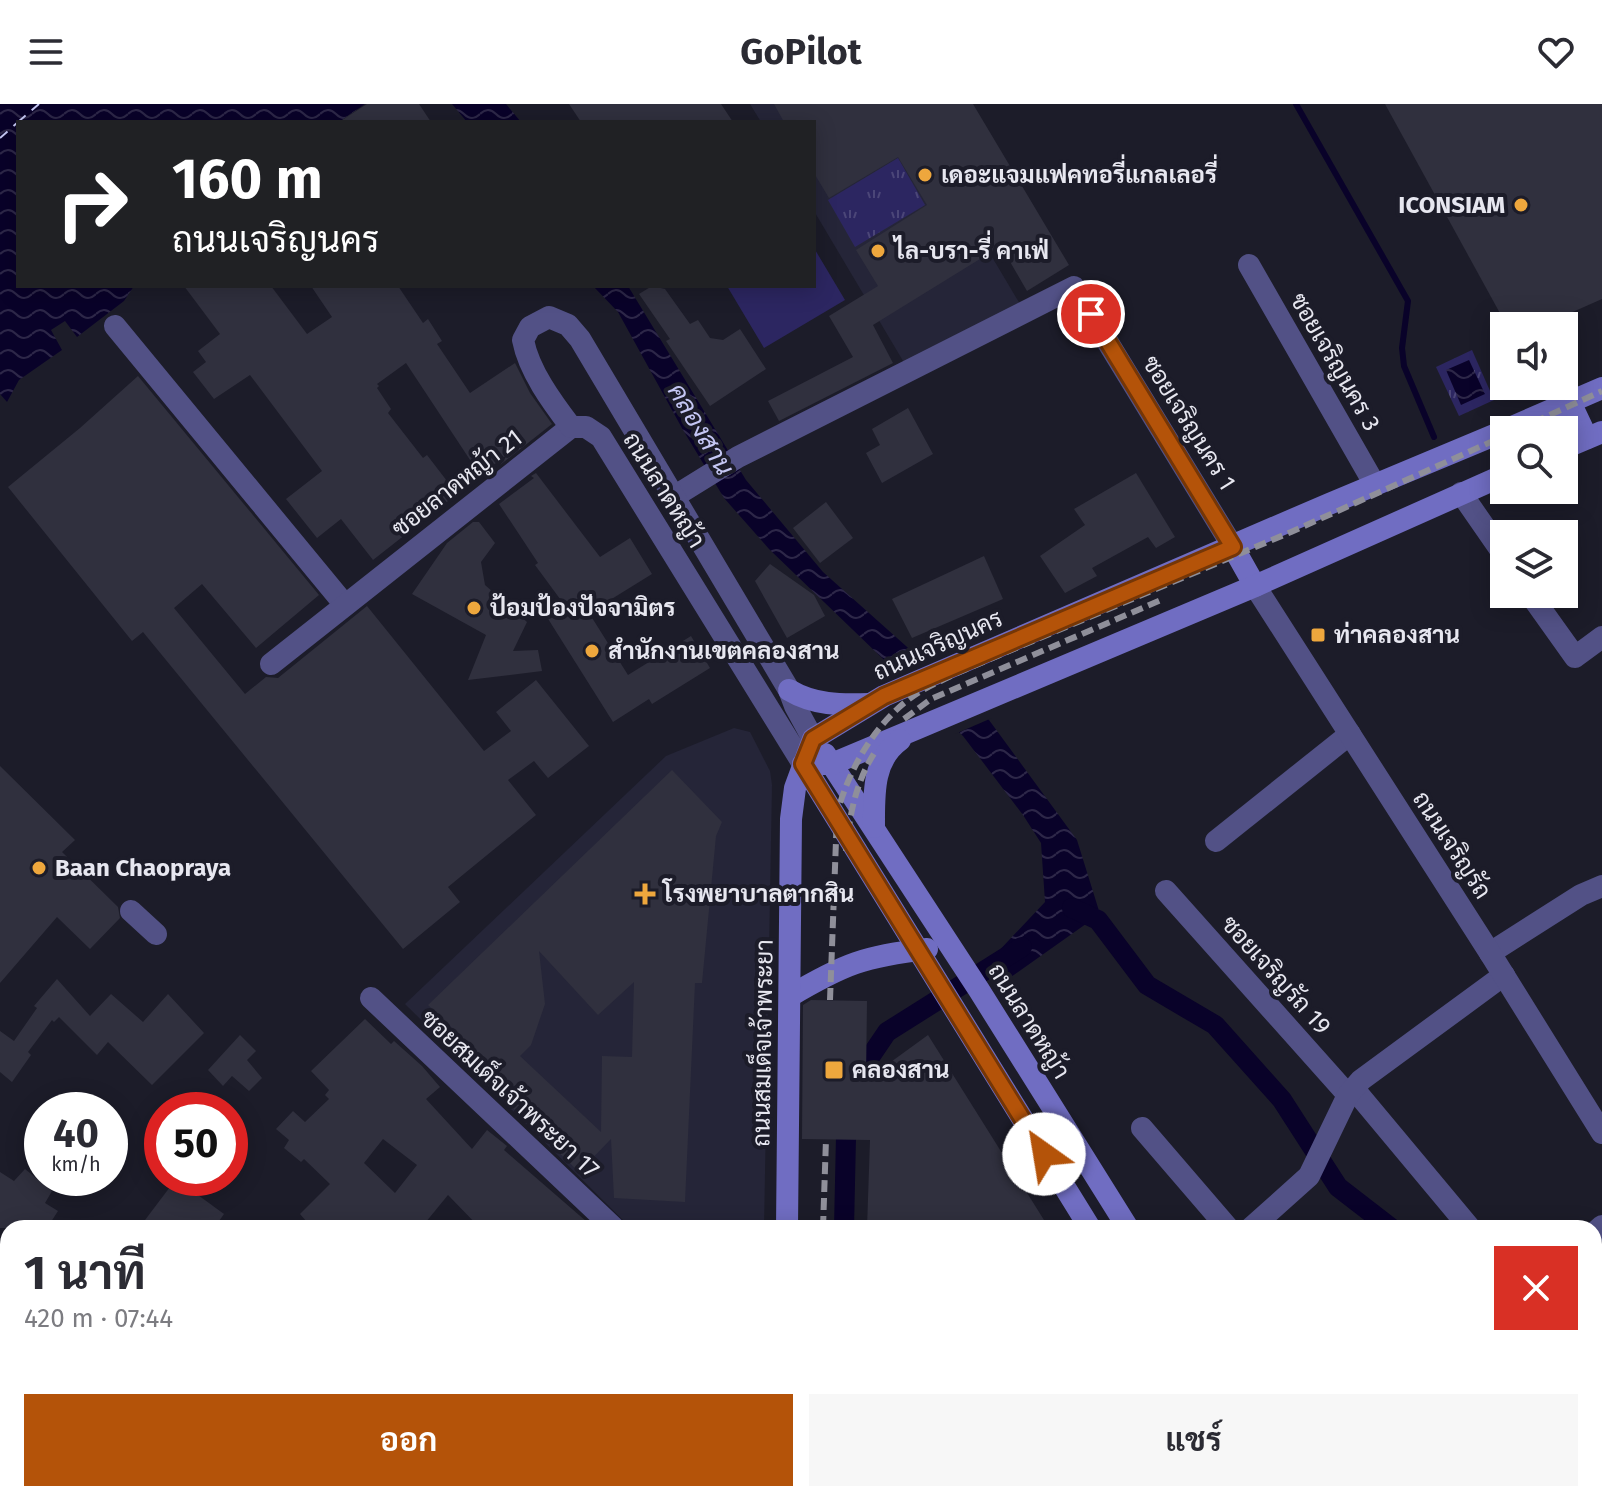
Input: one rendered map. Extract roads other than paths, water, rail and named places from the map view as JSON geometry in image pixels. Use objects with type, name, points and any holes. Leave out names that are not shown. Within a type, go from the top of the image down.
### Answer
[{"type":"main road","name":"ถนนเจริญนคร","points":[[1538,416],[1602,388]]},
{"type":"main road","points":[[1570,402],[1594,435]]},
{"type":"main road","name":"ถนนเจริญนคร","points":[[813,739],[877,700],[970,658],[1490,436]]},
{"type":"main road","points":[[813,739],[803,764],[832,764],[1255,586],[1490,481]]},
{"type":"main road","points":[[1233,547],[1255,586]]},
{"type":"main road","points":[[789,690],[819,702],[877,700]]},
{"type":"main road","points":[[874,827],[875,783],[882,760],[893,744],[916,729]]},
{"type":"main road","name":"ถนนลาดหญ้า","points":[[813,739],[874,827],[1123,1220]]},
{"type":"main road","name":"ถนนลาดหญ้า","points":[[803,764],[1085,1220]]},
{"type":"main road","name":"ถนนสมเด็จเจ้าพระยา","points":[[787,1220],[791,819],[795,788],[803,764]]},
{"type":"main road","points":[[790,996],[844,965],[887,954],[950,947]]},
{"type":"street","name":"ซอยเจริญนคร 3","points":[[1249,265],[1375,485]]},
{"type":"street","name":"ซอยเจริญนคร 1","points":[[675,496],[738,457],[1074,287],[1233,547]]},
{"type":"street","name":"ถนนลาดหญ้า","points":[[803,764],[601,437],[586,427],[571,427],[527,358],[523,340],[530,327],[549,317],[568,325],[580,339],[789,690],[813,739]]},
{"type":"street","points":[[115,326],[345,605]]},
{"type":"street","name":"ซอยลาดหญ้า 21","points":[[271,664],[571,427]]},
{"type":"street","points":[[1461,493],[1490,535]]},
{"type":"street","name":"ถนนเจริญรัถ","points":[[1255,586],[1602,1133]]},
{"type":"street","points":[[1540,608],[1575,657],[1602,637]]},
{"type":"street","points":[[1216,841],[1350,734]]},
{"type":"street","points":[[1490,953],[1581,895],[1602,886]]},
{"type":"street","name":"ซอยเจริญรัถ 19","points":[[1166,891],[1351,1092],[1463,1220]]},
{"type":"street","points":[[131,911],[156,934]]},
{"type":"street","points":[[1260,1220],[1309,1176],[1351,1092],[1361,1080],[1504,975]]},
{"type":"street","name":"ซอยสมเด็จเจ้าพระยา 17","points":[[371,998],[606,1220]]},
{"type":"street","points":[[1142,1128],[1221,1220]]},
{"type":"water","points":[[0,104],[365,104],[342,120],[16,120],[16,288],[133,288],[124,301],[77,337],[65,321],[51,330],[62,350],[19,380],[7,402],[0,394]]},
{"type":"water","points":[[452,104],[506,104],[519,120],[465,120]]},
{"type":"water","points":[[595,288],[629,288],[746,480],[823,572],[989,720],[1077,840],[1100,914],[1011,977],[994,956],[1045,902],[1041,843],[963,736],[769,549],[724,498],[618,312]]},
{"type":"water","points":[[1469,360],[1485,394],[1461,405],[1446,370]]},
{"type":"waterway","points":[[1296,104],[1408,301],[1402,348],[1404,366],[1434,437]]},
{"type":"waterway","name":"คลองสาน","points":[[1072,908],[1098,920],[1147,985],[1215,1025],[1282,1100],[1338,1187],[1381,1220]]},
{"type":"waterway","points":[[844,1220],[847,1091],[887,1032],[1022,947]]},
{"type":"railway","points":[[1548,416],[1602,391]]},
{"type":"railway","points":[[830,1000],[837,814],[857,762],[878,731],[903,704],[957,673],[1291,532],[1490,442]]},
{"type":"railway","points":[[904,719],[931,699],[1161,600]]},
{"type":"railway","points":[[846,851],[854,800],[875,752]]},
{"type":"railway","points":[[823,1220],[826,1139]]},
{"type":"place","name":"เดอะแจมแฟคทอรี่แกลเลอรี่","points":[[925,175]]},
{"type":"place","name":"ICONSIAM","points":[[1521,205]]},
{"type":"place","name":"ไล-บรา-รี่ คาเฟ่","points":[[878,251]]},
{"type":"place","name":"ป้อมป้องปัจจามิตร","points":[[474,608]]},
{"type":"place","name":"ท่าคลองสาน","points":[[1318,635]]},
{"type":"place","name":"สำนักงานเขตคลองสาน","points":[[592,651]]},
{"type":"place","name":"Baan Chaopraya","points":[[39,868]]},
{"type":"place","name":"โรงพยาบาลตากสิน","points":[[645,894]]},
{"type":"place","name":"คลองสาน","points":[[834,1070]]}]
